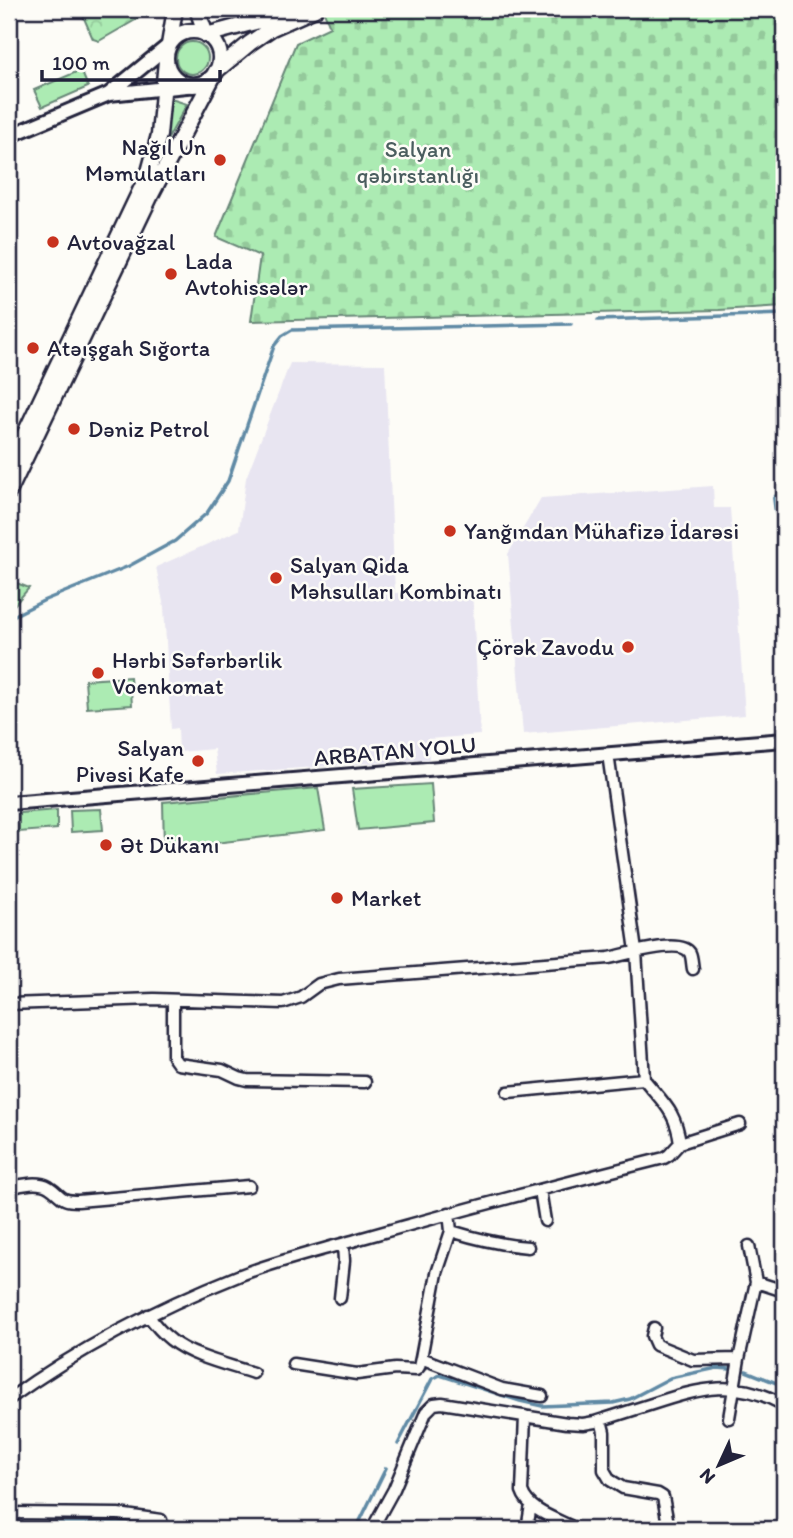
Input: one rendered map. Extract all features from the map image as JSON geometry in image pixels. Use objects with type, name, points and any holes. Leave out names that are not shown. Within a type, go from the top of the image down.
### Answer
[{"type":"main road","points":[[9,467],[145,182],[157,145],[166,53],[175,9]]},
{"type":"main road","points":[[197,9],[206,35]]},
{"type":"main road","points":[[206,35],[259,21],[289,9]]},
{"type":"main road","points":[[9,136],[109,94],[204,83],[250,43],[272,28],[315,9]]},
{"type":"main road","points":[[9,492],[152,193],[216,71],[219,55],[212,40],[206,35],[198,32],[181,34],[109,94]]},
{"type":"main road","points":[[166,61],[168,69],[180,82],[196,85]]},
{"type":"main road","name":"ARBATAN YOLU","points":[[9,803],[784,740]]},
{"type":"street","points":[[608,754],[636,951],[644,1079],[670,1110],[678,1126],[680,1143]]},
{"type":"street","points":[[9,1004],[142,1000],[283,1003],[301,997],[319,984],[339,979],[610,958],[659,947],[683,947],[690,953],[693,969]]},
{"type":"street","points":[[173,1001],[173,1057],[178,1064],[222,1070],[247,1080],[365,1082]]},
{"type":"street","points":[[508,1092],[644,1079]]},
{"type":"street","points":[[9,1399],[114,1333],[148,1315],[239,1276],[449,1213],[664,1158],[680,1143],[740,1124]]},
{"type":"street","points":[[9,1191],[17,1186],[40,1183],[48,1186],[62,1199],[78,1201],[249,1186]]},
{"type":"street","points":[[540,1190],[545,1221]]},
{"type":"street","points":[[293,1364],[357,1374],[416,1370],[419,1367],[436,1273],[450,1231],[449,1213]]},
{"type":"street","points":[[450,1231],[497,1244],[528,1247]]},
{"type":"street","points":[[341,1298],[343,1244]]},
{"type":"street","points":[[729,1418],[756,1282],[749,1246]]},
{"type":"street","points":[[756,1282],[784,1291]]},
{"type":"street","points":[[148,1315],[164,1335],[184,1349],[253,1373]]},
{"type":"street","points":[[654,1328],[652,1336],[656,1345],[683,1357],[693,1360],[739,1359]]},
{"type":"street","points":[[421,1357],[502,1388],[542,1396]]},
{"type":"street","points":[[372,1529],[394,1489],[426,1412],[435,1404],[583,1424],[690,1392],[717,1388],[750,1390],[784,1405]]},
{"type":"street","points":[[526,1416],[524,1498],[531,1506],[573,1529]]},
{"type":"street","points":[[601,1420],[604,1432],[604,1470],[610,1480],[623,1488],[663,1497],[669,1529]]},
{"type":"street","points":[[527,1529],[531,1506]]},
{"type":"street","points":[[9,1513],[118,1514],[161,1520]]},
{"type":"shaded area","name":"Salyan Qida Məhsulları Kombinatı","points":[[290,363],[385,364],[395,593],[472,589],[480,735],[428,739],[429,759],[217,774],[214,749],[179,752],[178,728],[171,729],[164,607],[156,567],[239,530],[246,478]]},
{"type":"shaded area","name":"Çörək Zavodu","points":[[713,486],[714,508],[730,508],[745,715],[523,734],[508,554],[541,498]]},
{"type":"green space","points":[[80,9],[133,9],[139,18],[99,41],[93,39]]},
{"type":"green space","name":"Salyan qəbirstanlığı","points":[[323,9],[784,9],[784,306],[719,310],[251,321],[260,256],[216,237],[296,43],[330,27]]},
{"type":"green space","points":[[192,42],[203,47],[208,58],[203,69],[192,74],[181,69],[176,58],[181,47]]},
{"type":"green space","points":[[81,70],[88,87],[42,107],[34,90]]},
{"type":"green space","points":[[171,99],[187,104],[165,144]]},
{"type":"green space","points":[[9,580],[29,588],[9,611]]},
{"type":"green space","points":[[130,677],[132,705],[87,708],[85,680]]},
{"type":"green space","points":[[431,784],[434,823],[358,830],[352,789]]},
{"type":"green space","points":[[318,788],[325,830],[164,849],[163,802]]},
{"type":"green space","points":[[101,809],[103,830],[71,832],[70,810]]},
{"type":"green space","points":[[57,810],[57,829],[19,832],[19,813]]},
{"type":"water","points":[[784,489],[784,535],[775,513],[773,498]]},
{"type":"waterway","points":[[598,320],[784,314]]},
{"type":"waterway","points":[[9,620],[45,600],[129,566],[175,541],[207,513],[228,481],[274,346],[282,336],[292,330],[571,324]]},
{"type":"waterway","points":[[398,1444],[432,1379],[440,1375],[542,1406],[613,1403],[630,1399],[670,1378],[717,1368],[730,1369]]},
{"type":"waterway","points":[[746,1371],[784,1386]]},
{"type":"waterway","points":[[356,1529],[386,1468]]},
{"type":"waterway","points":[[9,1524],[115,1523],[149,1529]]},
{"type":"place","name":"Nağıl Un Məmulatları","points":[[220,160]]},
{"type":"place","name":"Avtovağzal","points":[[53,242]]},
{"type":"place","name":"Lada Avtohissələr","points":[[171,274]]},
{"type":"place","name":"Atəışgah Sığorta","points":[[33,348]]},
{"type":"place","name":"Dəniz Petrol","points":[[74,429]]},
{"type":"place","name":"Yanğından Mühafizə İdarəsi","points":[[450,531]]},
{"type":"place","name":"Salyan Qida Məhsulları Kombinatı","points":[[276,578]]},
{"type":"place","name":"Çörək Zavodu","points":[[628,647]]},
{"type":"place","name":"Hərbi Səfərbərlik Voenkomat","points":[[98,673]]},
{"type":"place","name":"Salyan Pivəsi Kafe","points":[[198,761]]},
{"type":"place","name":"Ət Dükanı","points":[[106,845]]},
{"type":"place","name":"Market","points":[[337,898]]}]
